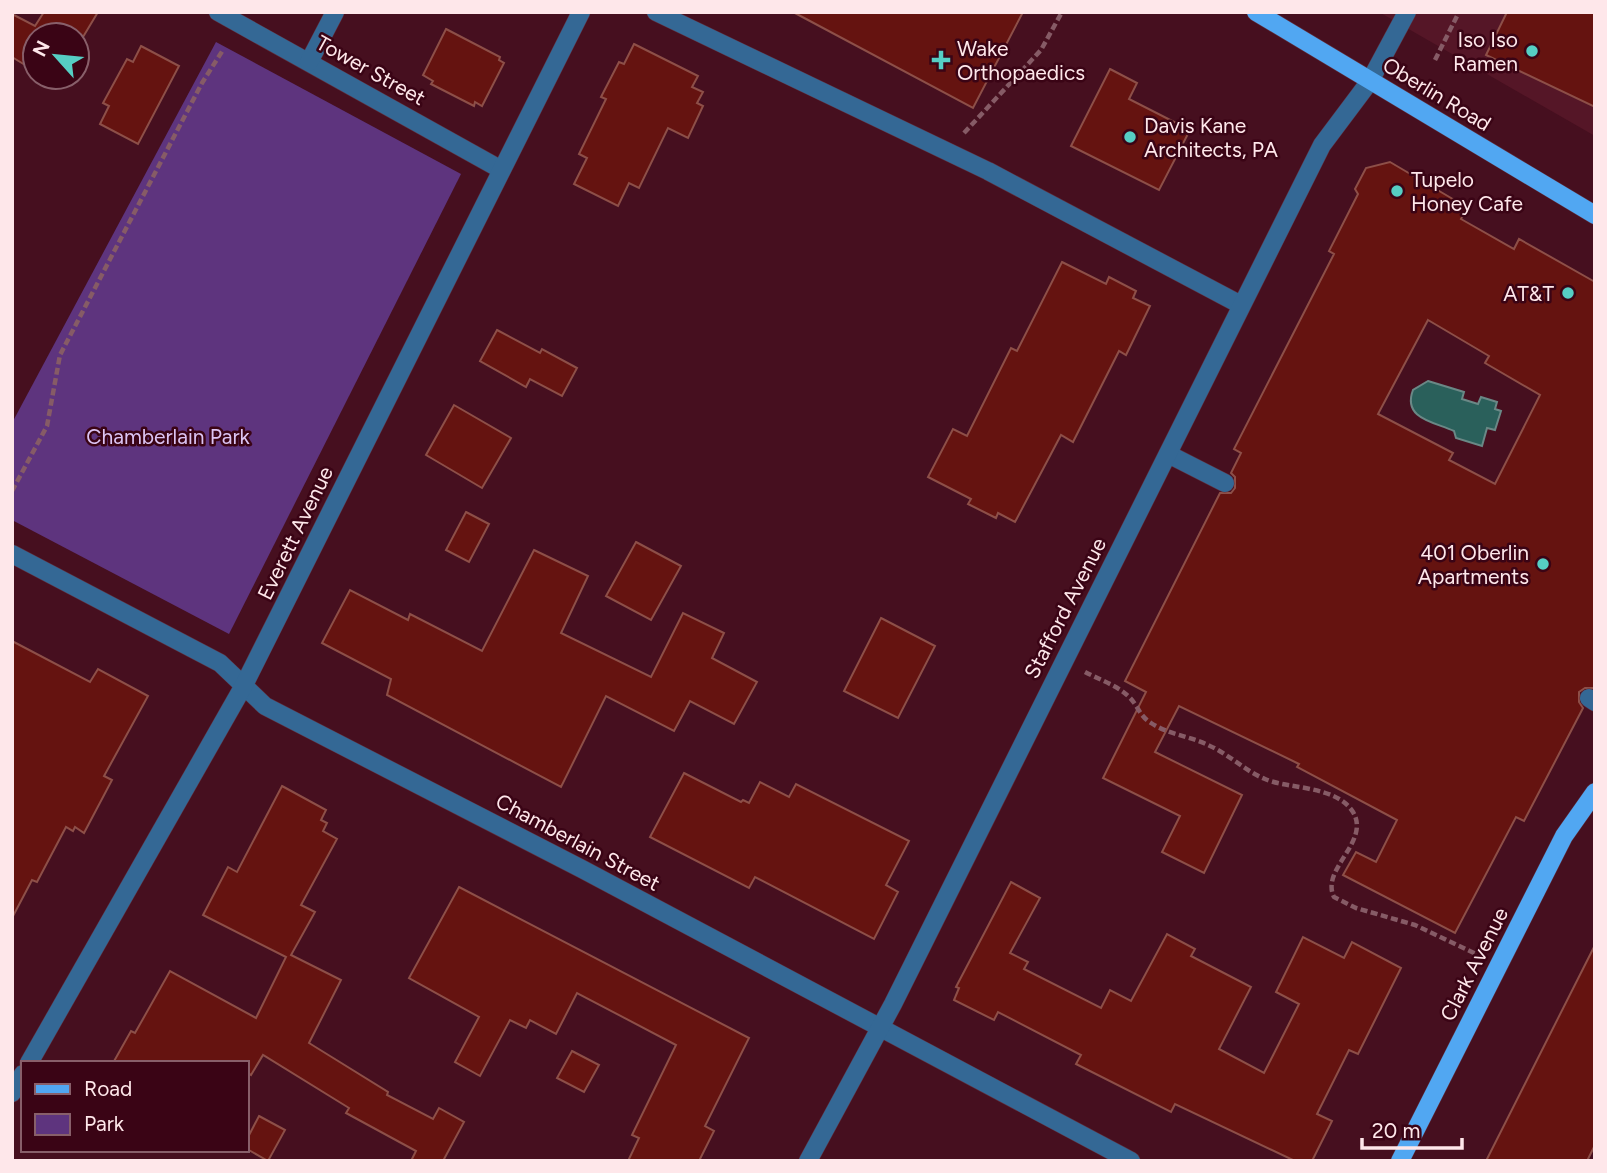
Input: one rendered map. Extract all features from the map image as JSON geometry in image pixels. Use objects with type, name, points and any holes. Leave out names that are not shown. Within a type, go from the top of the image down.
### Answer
[{"type":"main road","name":"Oberlin Road","points":[[1256,12],[1595,215]]},
{"type":"main road","name":"Clark Avenue","points":[[1400,1161],[1564,836],[1595,792]]},
{"type":"street","name":"Tower Street","points":[[218,12],[500,169]]},
{"type":"street","points":[[309,62],[335,12]]},
{"type":"street","name":"Everett Avenue","points":[[30,1061],[243,687],[500,169],[581,12]]},
{"type":"street","points":[[656,12],[988,171],[1241,305]]},
{"type":"street","name":"Stafford Avenue","points":[[808,1161],[1064,662],[1322,145],[1370,81],[1407,12]]},
{"type":"street","points":[[1168,454],[1226,483]]},
{"type":"street","name":"Chamberlain Street","points":[[12,554],[220,663],[265,706],[582,869],[1132,1161]]},
{"type":"street","points":[[12,1093],[21,1077]]},
{"type":"path","points":[[962,135],[1041,50],[1062,12]]},
{"type":"path","points":[[1435,60],[1460,12]]},
{"type":"path","points":[[12,491],[47,426],[60,355],[65,344],[189,107],[223,50]]},
{"type":"path","points":[[1064,662],[1127,695],[1141,715],[1161,730],[1214,748],[1269,781],[1311,787],[1345,805],[1353,813],[1356,828],[1332,883],[1334,897],[1356,908],[1415,925],[1498,966]]},
{"type":"shaded area","points":[[1379,12],[1595,12],[1595,136]]},
{"type":"green space","name":"Chamberlain Park","points":[[216,42],[461,174],[229,634],[12,520],[12,423]]},
{"type":"water","points":[[1428,381],[1464,392],[1462,399],[1478,404],[1481,397],[1497,402],[1495,409],[1501,411],[1495,430],[1487,428],[1482,446],[1456,438],[1454,431],[1430,422],[1416,413],[1411,400],[1413,390]]},
{"type":"building","points":[[44,12],[98,12],[91,24],[91,21],[38,21]]},
{"type":"building","name":"Wake Orthopaedics","points":[[793,12],[1023,12],[973,108]]},
{"type":"building","points":[[1507,12],[1595,12],[1595,107],[1486,55]]},
{"type":"building","points":[[12,14],[25,21],[21,21],[21,62],[12,57]]},
{"type":"building","points":[[446,29],[500,57],[499,60],[504,63],[482,106],[475,102],[474,106],[431,84],[433,81],[423,75]]},
{"type":"building","points":[[634,44],[698,76],[692,87],[703,92],[697,103],[703,106],[688,138],[668,128],[639,188],[629,183],[618,206],[574,184],[587,158],[579,154],[606,99],[601,97],[619,62],[624,64]]},
{"type":"building","points":[[141,46],[179,66],[138,144],[100,124],[109,106],[103,103],[127,59],[133,62]]},
{"type":"building","points":[[1110,69],[1137,83],[1129,99],[1190,130],[1159,190],[1071,146]]},
{"type":"building","name":"401 Oberlin Apartments","points":[[1390,162],[1468,208],[1461,219],[1514,249],[1519,239],[1595,282],[1595,688],[1585,688],[1579,692],[1579,702],[1583,708],[1524,821],[1516,817],[1455,933],[1343,875],[1356,852],[1376,862],[1397,820],[1297,767],[1299,764],[1179,706],[1155,752],[1242,795],[1204,873],[1162,852],[1180,816],[1103,778],[1146,692],[1125,681],[1220,493],[1231,493],[1235,488],[1235,477],[1231,473],[1241,453],[1234,449],[1334,254],[1329,251],[1358,194],[1355,189],[1366,168]],"holes":[[[1428,320],[1489,356],[1485,363],[1540,395],[1495,484],[1449,460],[1453,453],[1378,414]]]},
{"type":"building","points":[[1062,262],[1106,284],[1109,277],[1136,291],[1133,298],[1150,306],[1126,355],[1119,351],[1073,442],[1061,435],[1015,522],[998,513],[996,518],[968,504],[971,499],[928,477],[953,429],[967,436],[1011,348],[1017,351]]},
{"type":"building","points":[[497,330],[540,353],[542,349],[577,368],[562,396],[530,379],[526,387],[480,361]]},
{"type":"building","points":[[454,405],[511,438],[482,488],[426,455]]},
{"type":"building","points":[[466,512],[489,524],[469,562],[446,550]]},
{"type":"building","points":[[636,542],[681,566],[651,620],[606,596]]},
{"type":"building","points":[[534,550],[588,576],[561,633],[651,677],[683,613],[724,633],[712,658],[757,682],[734,724],[690,701],[674,731],[606,696],[561,787],[387,695],[391,679],[322,643],[350,590],[408,620],[410,614],[482,651]]},
{"type":"building","points":[[881,618],[935,646],[898,718],[844,691]]},
{"type":"building","points":[[12,641],[90,682],[98,669],[148,696],[104,776],[112,780],[84,833],[75,827],[73,831],[66,827],[37,882],[32,880],[12,918]]},
{"type":"building","points":[[684,773],[741,802],[743,800],[749,803],[760,782],[789,797],[796,784],[909,841],[886,885],[898,892],[874,939],[755,877],[749,888],[650,837]]},
{"type":"building","points":[[282,786],[326,810],[321,820],[327,823],[323,831],[337,839],[301,905],[315,912],[291,955],[341,980],[309,1043],[388,1092],[387,1095],[433,1119],[439,1108],[464,1122],[443,1161],[411,1161],[416,1151],[346,1113],[349,1108],[263,1055],[251,1075],[248,1073],[248,1061],[114,1061],[131,1031],[135,1033],[170,971],[256,1018],[286,957],[203,915],[228,867],[237,872]]},
{"type":"building","points":[[1011,882],[1040,898],[1010,953],[1028,962],[1024,969],[1101,1008],[1110,990],[1131,1001],[1167,934],[1195,949],[1191,956],[1251,987],[1219,1049],[1264,1073],[1299,1004],[1276,992],[1303,937],[1344,958],[1352,942],[1401,968],[1358,1054],[1349,1050],[1317,1114],[1332,1121],[1312,1161],[1295,1161],[1175,1104],[1171,1112],[1076,1064],[1081,1055],[998,1012],[994,1020],[954,1000],[959,988],[956,987]]},
{"type":"building","points":[[459,887],[749,1038],[705,1126],[714,1131],[699,1161],[628,1161],[639,1138],[632,1135],[676,1045],[577,993],[556,1034],[530,1020],[526,1028],[510,1020],[480,1076],[455,1062],[479,1017],[409,978]]},
{"type":"building","points":[[1595,945],[1595,1145],[1587,1161],[1486,1161]]},
{"type":"building","points":[[572,1051],[599,1065],[584,1092],[557,1078]]},
{"type":"building","points":[[259,1116],[285,1130],[268,1161],[248,1150],[248,1137]]},
{"type":"place","name":"Iso Iso Ramen","points":[[1532,51]]},
{"type":"place","name":"Wake Orthopaedics","points":[[941,60]]},
{"type":"place","name":"Davis Kane Architects, PA","points":[[1130,137]]},
{"type":"place","name":"Tupelo Honey Cafe","points":[[1397,191]]},
{"type":"place","name":"AT&T","points":[[1568,293]]},
{"type":"place","name":"401 Oberlin Apartments","points":[[1543,564]]}]
